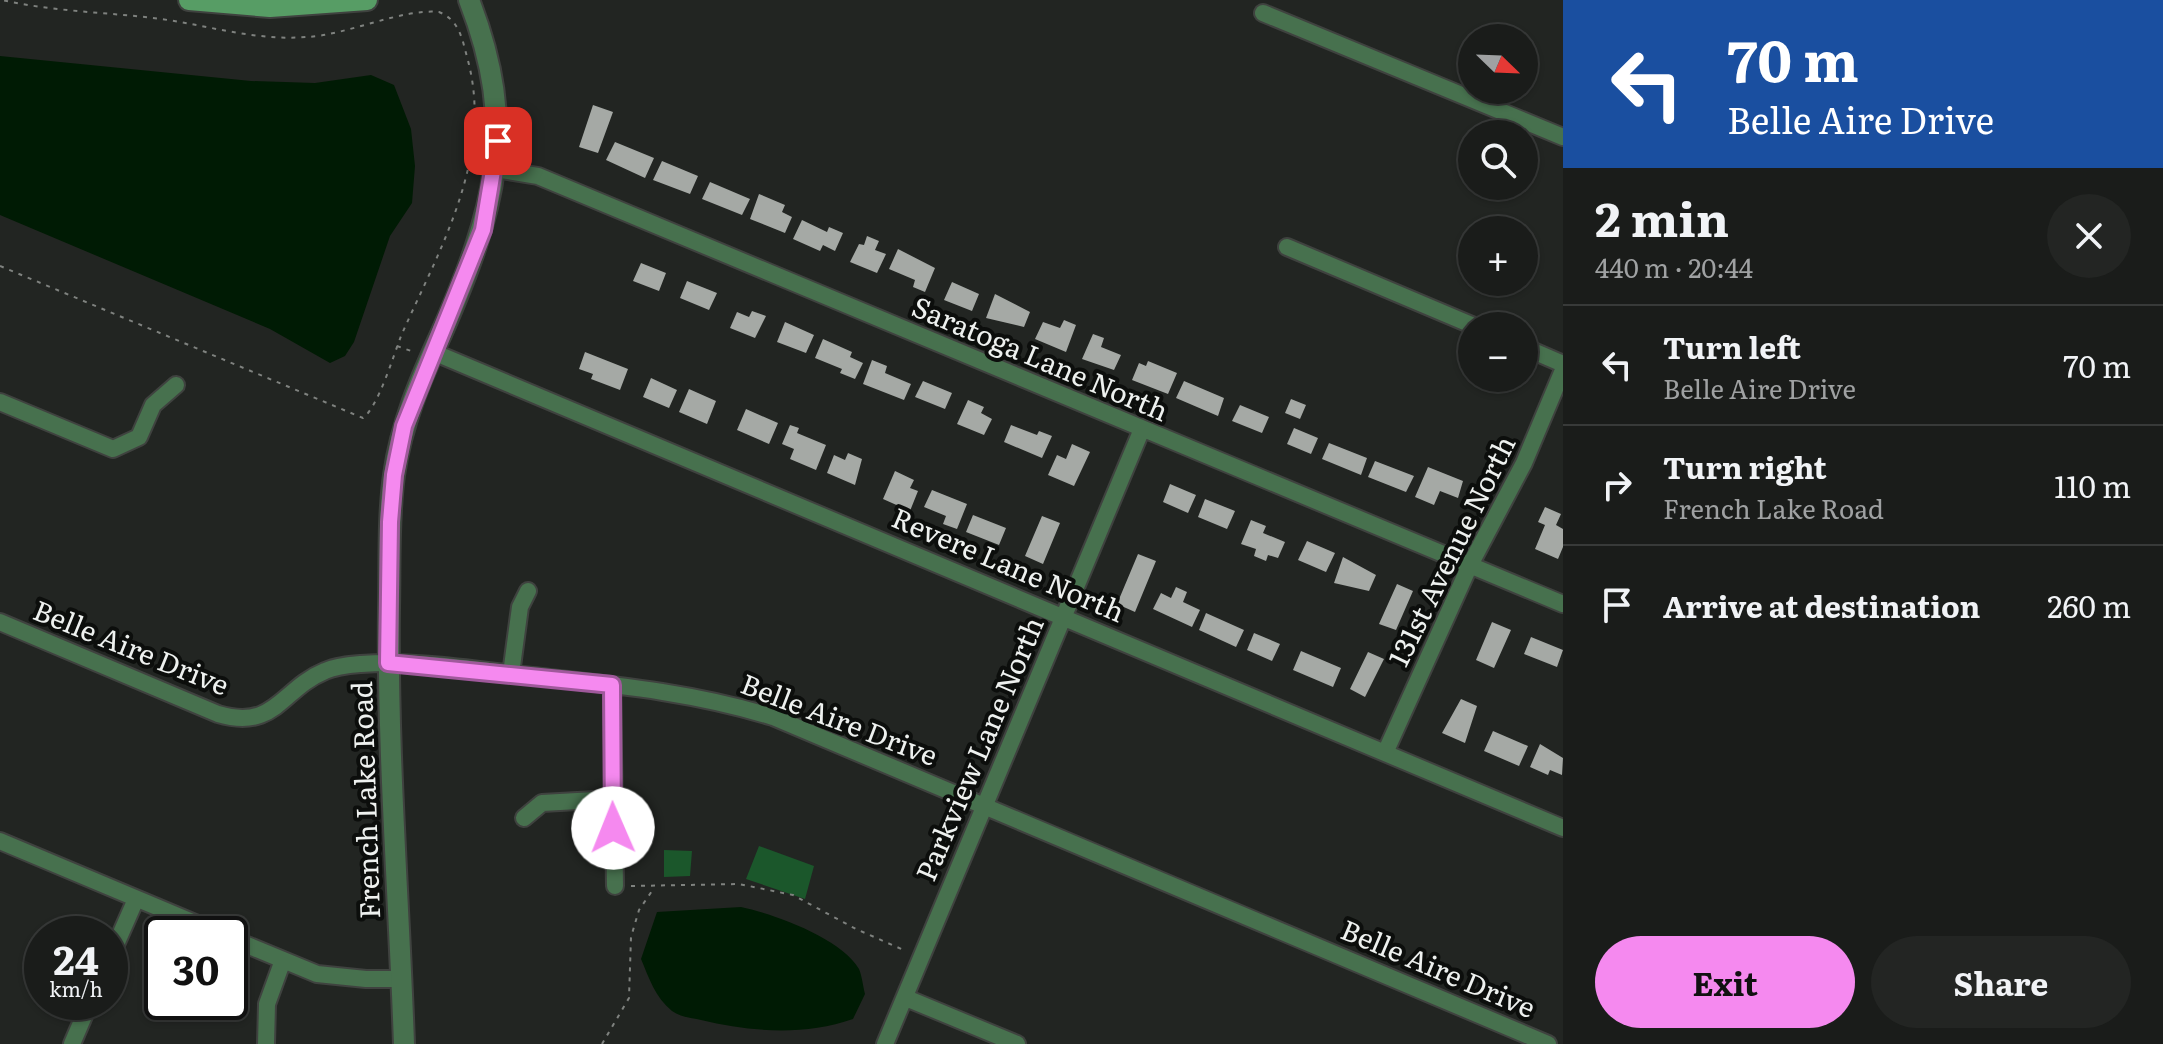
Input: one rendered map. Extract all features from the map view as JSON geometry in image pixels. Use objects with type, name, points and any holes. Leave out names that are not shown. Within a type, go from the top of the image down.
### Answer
[{"type":"main road","points":[[189,0],[270,7],[367,0]]},
{"type":"street","name":"French Lake Road","points":[[404,1044],[388,663],[394,475],[404,426],[483,230],[495,169],[498,141],[494,81],[479,23],[469,0]]},
{"type":"street","points":[[1263,13],[1563,137]]},
{"type":"street","name":"Saratoga Lane North","points":[[495,169],[538,176],[1563,604]]},
{"type":"street","points":[[1287,247],[1458,319]]},
{"type":"street","name":"Revere Lane North","points":[[433,352],[1563,828]]},
{"type":"street","points":[[1538,353],[1563,364]]},
{"type":"street","name":"131st Avenue North","points":[[1385,753],[1470,565],[1524,463],[1563,370]]},
{"type":"street","points":[[0,402],[113,449],[139,437],[153,405],[176,385]]},
{"type":"street","name":"Parkview Lane North","points":[[885,1044],[1142,429]]},
{"type":"street","points":[[511,674],[520,607],[528,591]]},
{"type":"street","name":"Belle Aire Drive","points":[[0,622],[218,714],[239,719],[270,712],[323,671],[342,666],[388,663],[692,694],[773,717],[1548,1044]]},
{"type":"street","points":[[612,685],[615,886]]},
{"type":"street","points":[[524,818],[542,803],[613,799]]},
{"type":"street","points":[[0,841],[177,916]]},
{"type":"street","points":[[128,917],[136,899]]},
{"type":"street","points":[[248,945],[317,974],[402,979]]},
{"type":"street","points":[[266,1044],[267,1004],[283,960]]},
{"type":"street","points":[[906,998],[1017,1044]]},
{"type":"street","points":[[72,1044],[82,1020]]},
{"type":"path","points":[[0,266],[363,418],[372,412],[385,373],[461,198],[474,149],[475,110],[470,68],[459,30],[439,12],[330,34],[288,38],[232,35],[160,19],[58,11],[2,0]]},
{"type":"path","points":[[615,886],[739,884],[793,895],[856,929],[921,958]]},
{"type":"path","points":[[602,1044],[629,998],[631,937],[639,910],[655,887]]},
{"type":"green space","points":[[759,846],[814,866],[805,899],[746,879]]},
{"type":"green space","points":[[664,850],[692,851],[690,876],[664,877]]},
{"type":"shaded area","points":[[0,56],[251,81],[315,83],[371,75],[394,85],[411,129],[415,166],[412,203],[390,236],[354,342],[345,356],[330,363],[270,329],[0,215]]},
{"type":"shaded area","points":[[741,907],[806,929],[838,947],[850,958],[859,969],[865,994],[853,1019],[797,1030],[758,1029],[686,1017],[666,1006],[653,987],[641,959],[657,912]]},
{"type":"building","points":[[593,105],[613,112],[598,153],[579,147]]},
{"type":"building","points":[[615,142],[654,158],[645,178],[606,160]]},
{"type":"building","points":[[662,161],[698,176],[690,194],[653,180]]},
{"type":"building","points":[[710,182],[750,199],[742,215],[702,199]]},
{"type":"building","points":[[759,194],[785,205],[782,212],[792,217],[785,233],[750,219]]},
{"type":"building","points":[[802,220],[827,232],[829,227],[843,233],[835,251],[823,245],[820,251],[793,239]]},
{"type":"building","points":[[867,236],[879,241],[875,250],[886,254],[877,273],[850,262],[859,244],[864,245]]},
{"type":"building","points":[[898,249],[935,268],[925,292],[913,287],[915,280],[889,269]]},
{"type":"building","points":[[641,263],[666,273],[659,291],[633,281]]},
{"type":"building","points":[[687,281],[717,293],[709,310],[680,298]]},
{"type":"building","points":[[952,282],[979,294],[972,311],[944,300]]},
{"type":"building","points":[[995,294],[1030,312],[1024,327],[986,318]]},
{"type":"building","points":[[752,311],[766,316],[755,338],[730,328],[737,312],[749,317]]},
{"type":"building","points":[[1064,320],[1076,325],[1066,352],[1035,339],[1043,322],[1060,328]]},
{"type":"building","points":[[785,322],[814,335],[806,353],[777,342]]},
{"type":"building","points":[[1093,334],[1104,338],[1101,347],[1121,355],[1114,370],[1082,359]]},
{"type":"building","points":[[823,339],[852,352],[850,357],[863,363],[855,379],[840,373],[842,369],[815,358]]},
{"type":"building","points":[[585,352],[628,369],[620,390],[591,379],[593,374],[579,369]]},
{"type":"building","points":[[872,360],[887,366],[885,373],[911,384],[904,400],[863,384]]},
{"type":"building","points":[[1148,361],[1177,373],[1168,394],[1132,380],[1139,363],[1146,366]]},
{"type":"building","points":[[651,378],[677,390],[669,408],[643,397]]},
{"type":"building","points":[[923,381],[952,393],[945,409],[915,397]]},
{"type":"building","points":[[1184,381],[1224,398],[1218,416],[1176,398]]},
{"type":"building","points":[[689,389],[716,401],[707,424],[679,412]]},
{"type":"building","points":[[1291,399],[1306,405],[1300,419],[1285,413]]},
{"type":"building","points":[[968,400],[984,407],[981,413],[992,419],[984,435],[957,424]]},
{"type":"building","points":[[1240,405],[1269,417],[1262,433],[1232,421]]},
{"type":"building","points":[[746,409],[778,423],[769,444],[737,430]]},
{"type":"building","points":[[790,425],[799,428],[797,433],[826,445],[816,470],[790,459],[794,449],[782,444]]},
{"type":"building","points":[[1011,425],[1037,435],[1039,431],[1052,436],[1042,458],[1004,442]]},
{"type":"building","points":[[1294,428],[1318,438],[1311,454],[1287,444]]},
{"type":"building","points":[[1329,443],[1367,458],[1361,475],[1322,459]]},
{"type":"building","points":[[1072,444],[1090,452],[1074,486],[1048,475],[1057,455],[1066,459]]},
{"type":"building","points":[[848,453],[862,459],[855,485],[827,473],[834,455],[845,460]]},
{"type":"building","points":[[1375,461],[1414,476],[1406,492],[1368,477]]},
{"type":"building","points":[[1428,467],[1463,481],[1458,498],[1440,491],[1434,505],[1415,497]]},
{"type":"building","points":[[895,471],[914,480],[910,488],[918,491],[910,511],[883,499]]},
{"type":"building","points":[[1170,484],[1196,495],[1188,513],[1163,502]]},
{"type":"building","points":[[932,490],[967,504],[957,529],[943,524],[946,516],[924,507]]},
{"type":"building","points":[[1205,499],[1235,511],[1227,529],[1198,517]]},
{"type":"building","points":[[1545,507],[1561,514],[1556,525],[1563,529],[1563,547],[1558,559],[1535,549],[1545,525],[1538,522]]},
{"type":"building","points":[[973,515],[1006,528],[999,545],[966,532]]},
{"type":"building","points":[[1042,516],[1060,523],[1043,564],[1025,556]]},
{"type":"building","points":[[1251,520],[1266,526],[1263,533],[1285,542],[1278,558],[1268,555],[1266,561],[1254,556],[1256,549],[1241,544]]},
{"type":"building","points":[[1307,541],[1335,553],[1326,572],[1298,560]]},
{"type":"building","points":[[1138,554],[1156,561],[1135,612],[1117,604]]},
{"type":"building","points":[[1343,557],[1376,575],[1369,591],[1334,583]]},
{"type":"building","points":[[1397,584],[1413,591],[1396,630],[1379,624]]},
{"type":"building","points":[[1176,587],[1187,592],[1183,602],[1200,610],[1192,627],[1153,609],[1161,593],[1171,598]]},
{"type":"building","points":[[1206,613],[1244,630],[1236,647],[1199,630]]},
{"type":"building","points":[[1492,622],[1511,630],[1494,668],[1476,660]]},
{"type":"building","points":[[1254,633],[1280,644],[1272,661],[1247,650]]},
{"type":"building","points":[[1531,637],[1563,650],[1557,667],[1524,654]]},
{"type":"building","points":[[1301,651],[1341,668],[1333,687],[1293,670]]},
{"type":"building","points":[[1368,652],[1384,659],[1365,697],[1350,689]]},
{"type":"building","points":[[1461,699],[1477,706],[1465,743],[1442,733]]},
{"type":"building","points":[[1493,731],[1528,746],[1519,766],[1484,751]]},
{"type":"building","points":[[1540,744],[1563,758],[1562,775],[1550,770],[1548,775],[1530,767]]},
{"type":"route","points":[[498,141],[483,230],[404,426],[394,475],[390,522],[388,663],[612,685],[613,828]]}]
